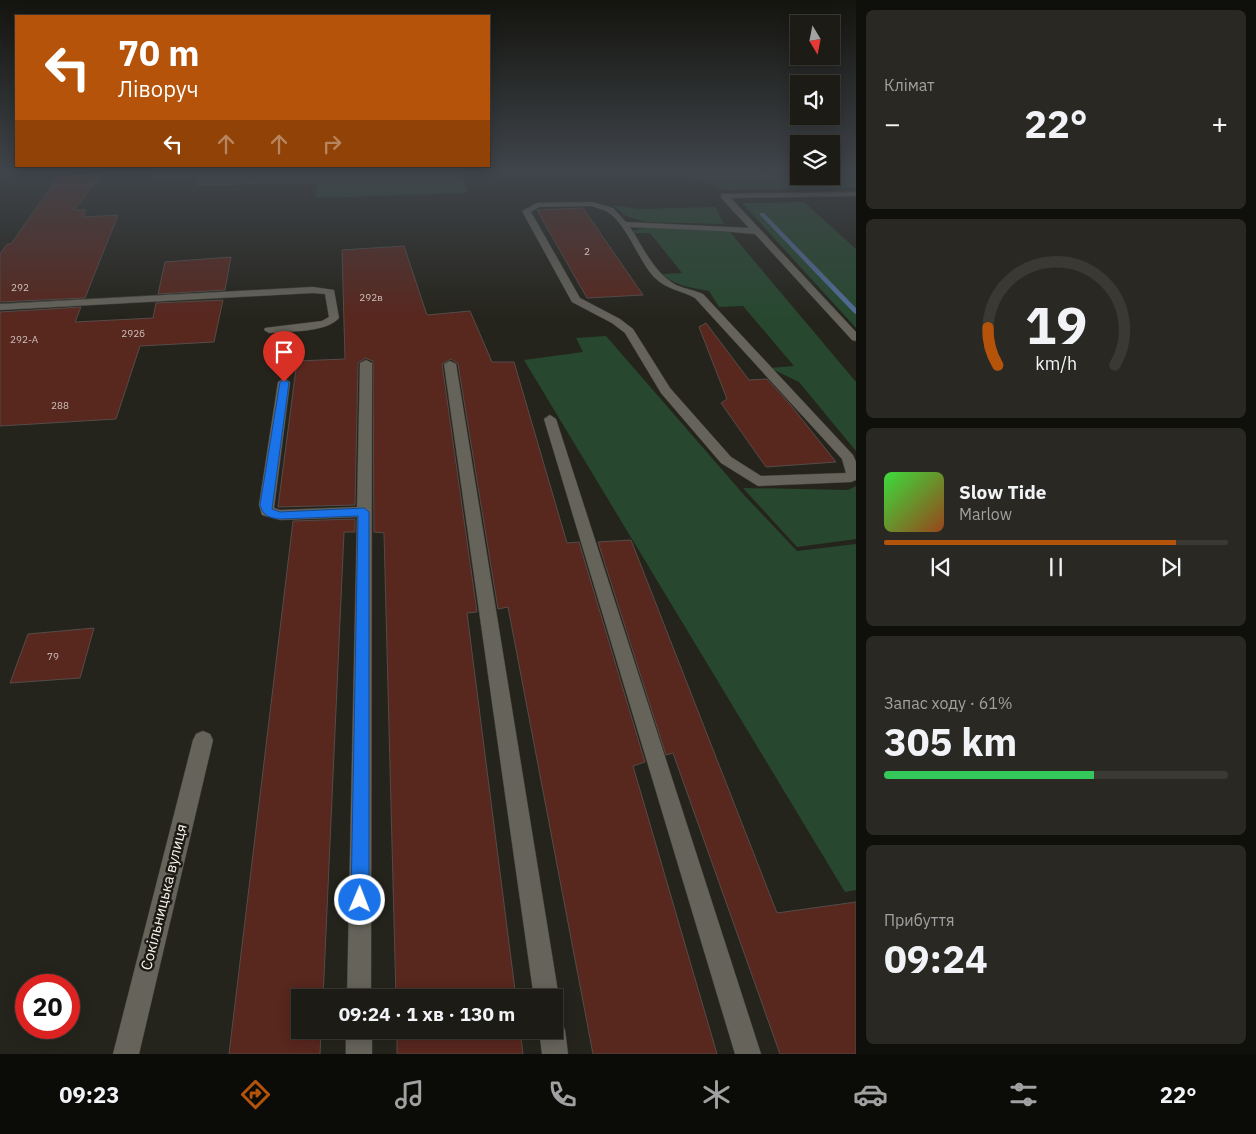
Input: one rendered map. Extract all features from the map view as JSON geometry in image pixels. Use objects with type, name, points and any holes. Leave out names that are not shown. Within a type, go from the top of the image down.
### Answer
[{"type":"street","points":[[532,220],[576,300],[616,321],[629,331],[665,390],[726,460],[758,481],[851,477],[853,473],[848,458],[699,296],[663,281],[652,269],[620,220]]},
{"type":"street","points":[[747,220],[856,338]]},
{"type":"street","points":[[624,224],[720,228],[758,232]]},
{"type":"street","points":[[0,307],[313,290],[330,292],[334,318],[325,324],[269,330]]},
{"type":"street","points":[[359,989],[366,363]]},
{"type":"street","points":[[450,364],[546,989]]},
{"type":"street","points":[[284,382],[266,505],[267,511],[280,515],[364,512]]},
{"type":"street","points":[[550,419],[748,1054]]},
{"type":"street","name":"Сокільницька вулиця","points":[[126,1054],[203,740]]},
{"type":"street","points":[[359,1039],[359,1054]]},
{"type":"street","points":[[554,1039],[556,1054]]},
{"type":"green space","points":[[640,220],[722,220],[724,224],[646,222]]},
{"type":"green space","points":[[758,220],[824,220],[856,249],[856,328]]},
{"type":"green space","points":[[645,228],[729,231],[856,382],[856,451],[799,382],[770,368],[794,366],[743,306],[719,307],[709,291],[678,284],[663,274],[682,273],[650,233],[632,233],[631,231]]},
{"type":"green space","points":[[606,336],[744,495],[797,551],[856,544],[856,890],[845,892],[524,360],[583,352],[576,338]]},
{"type":"green space","points":[[856,486],[856,539],[797,547],[743,488],[848,490]]},
{"type":"building","points":[[28,220],[116,220],[85,298],[0,302],[0,254],[7,244],[11,244]]},
{"type":"building","points":[[543,220],[591,220],[643,295],[587,298]]},
{"type":"building","points":[[404,246],[427,315],[470,311],[492,362],[514,362],[567,543],[579,542],[645,762],[633,766],[717,1054],[593,1054],[508,607],[498,609],[458,364],[451,359],[442,364],[477,612],[467,613],[515,989],[396,989],[384,533],[374,532],[373,361],[365,358],[358,363],[355,505],[278,507],[297,361],[345,359],[342,250]]},
{"type":"building","points":[[231,257],[225,290],[158,294],[165,262]]},
{"type":"building","points":[[223,300],[214,342],[140,346],[116,419],[0,426],[0,312],[81,307],[75,322],[153,318],[156,303]]},
{"type":"building","points":[[706,323],[749,380],[767,379],[789,403],[836,462],[766,467],[721,403],[727,399],[699,327]]},
{"type":"building","points":[[355,519],[355,532],[344,532],[323,989],[291,989],[291,1039],[321,1039],[320,1054],[229,1054],[293,521]]},
{"type":"building","points":[[631,540],[777,913],[856,902],[856,1054],[780,1054],[673,753],[666,755],[598,542]]},
{"type":"building","points":[[94,628],[80,678],[10,683],[28,634]]},
{"type":"building","points":[[397,1039],[521,1039],[523,1054],[397,1054]]},
{"type":"waterway","points":[[768,220],[856,312]]},
{"type":"route","points":[[284,382],[266,505],[267,511],[280,515],[364,512],[360,900]]}]
